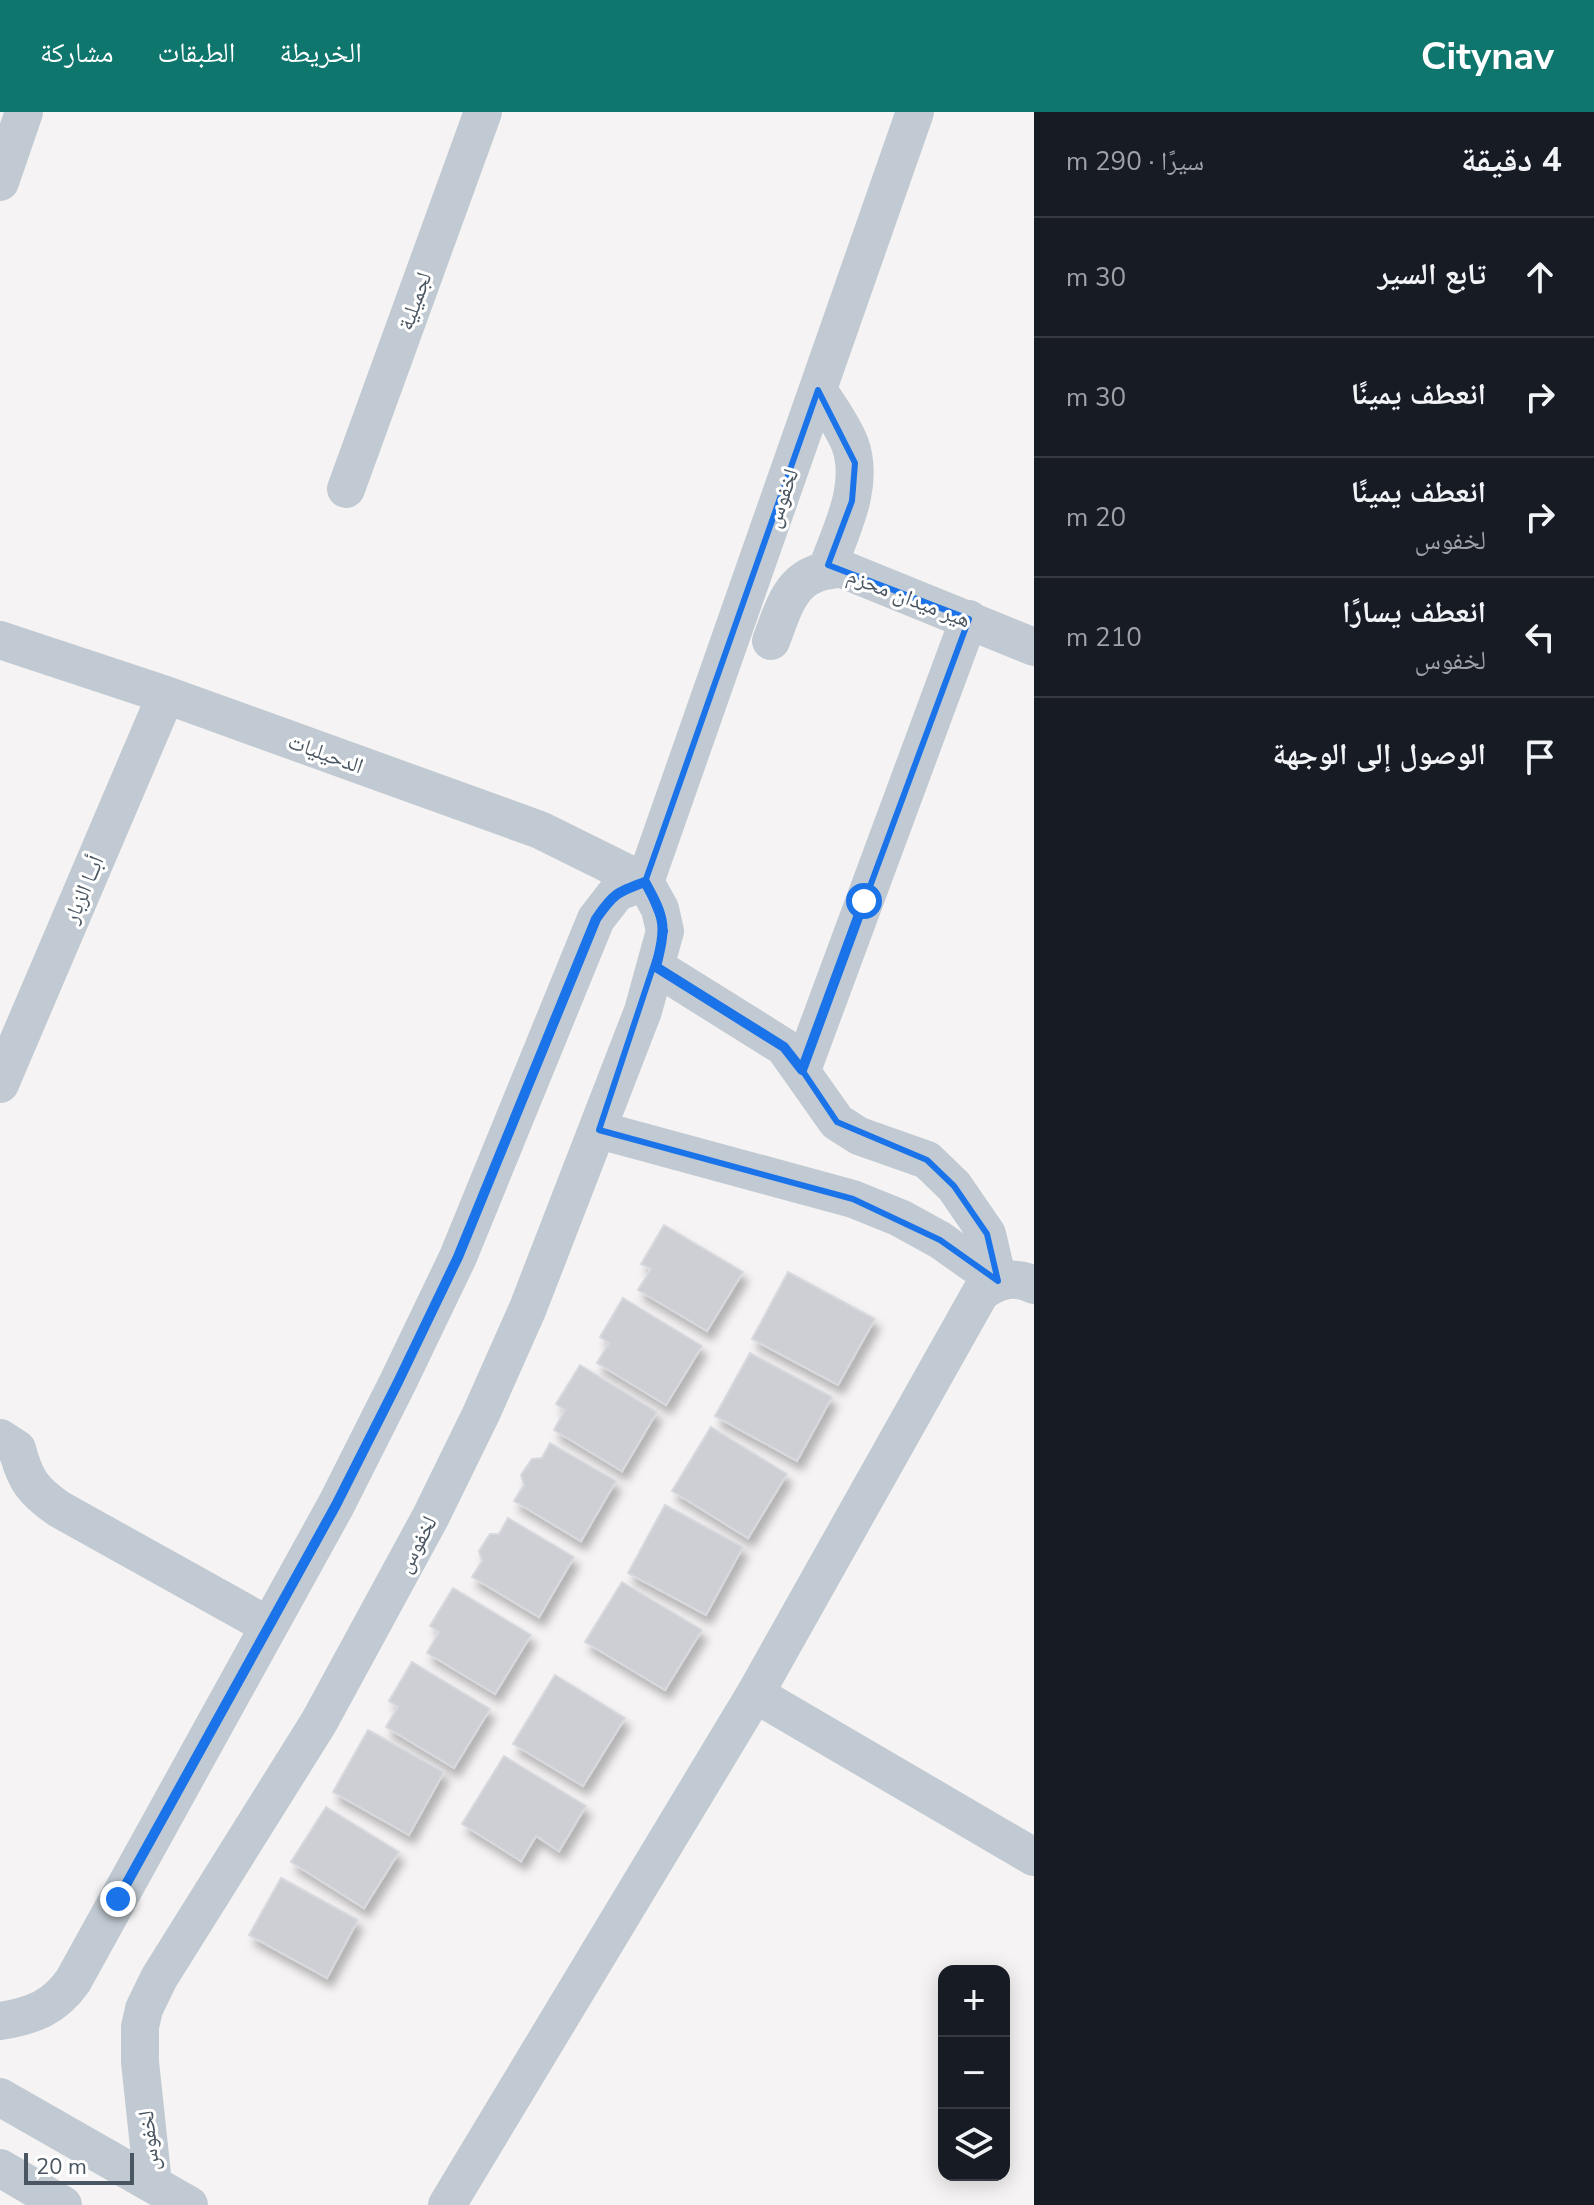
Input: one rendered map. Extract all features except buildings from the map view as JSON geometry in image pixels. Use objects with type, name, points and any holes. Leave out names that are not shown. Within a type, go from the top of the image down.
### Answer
[{"type":"street","points":[[0,182],[24,112]]},
{"type":"street","name":"لجميلية","points":[[346,489],[483,112]]},
{"type":"street","name":"لخفوس","points":[[153,2184],[140,2043],[140,2027],[151,1994],[319,1722],[430,1518],[522,1321],[599,1130],[656,967],[665,931],[660,909],[645,882],[757,567],[912,113]]},
{"type":"street","points":[[771,641],[790,594],[813,576],[852,501],[855,463],[843,428],[818,390]]},
{"type":"street","name":"هير ميدان محزم","points":[[757,567],[813,576],[842,569],[856,573],[1034,647]]},
{"type":"street","points":[[802,1070],[969,619]]},
{"type":"street","name":"الدحيليات","points":[[0,640],[166,695],[540,830],[645,882]]},
{"type":"street","name":"أبــا الزبار","points":[[0,1084],[166,695]]},
{"type":"street","points":[[0,2021],[25,2017],[52,2005],[73,1981],[336,1505],[458,1257],[596,919],[617,892],[645,882]]},
{"type":"street","points":[[656,967],[784,1047],[837,1122],[859,1136],[927,1160],[954,1186],[1016,1283]]},
{"type":"street","points":[[599,1130],[853,1199],[900,1218],[1016,1283]]},
{"type":"street","points":[[447,2205],[755,1694],[981,1292],[1016,1283]]},
{"type":"street","points":[[8,1443],[35,1492],[59,1509],[269,1626]]},
{"type":"street","points":[[755,1694],[1034,1857]]},
{"type":"street","points":[[0,2097],[189,2205]]},
{"type":"street","points":[[0,2168],[63,2205]]},
{"type":"highlighted area","points":[[818,390],[855,463],[852,501],[828,565],[969,619],[802,1070],[837,1122],[927,1160],[954,1186],[987,1234],[998,1281],[940,1240],[853,1199],[599,1130],[665,931],[645,882]]},
{"type":"route","points":[[118,1899],[336,1505],[398,1382],[458,1257],[596,919],[604,907],[617,892],[645,882],[660,909],[665,931],[656,967],[784,1047],[802,1070],[864,901]]}]
